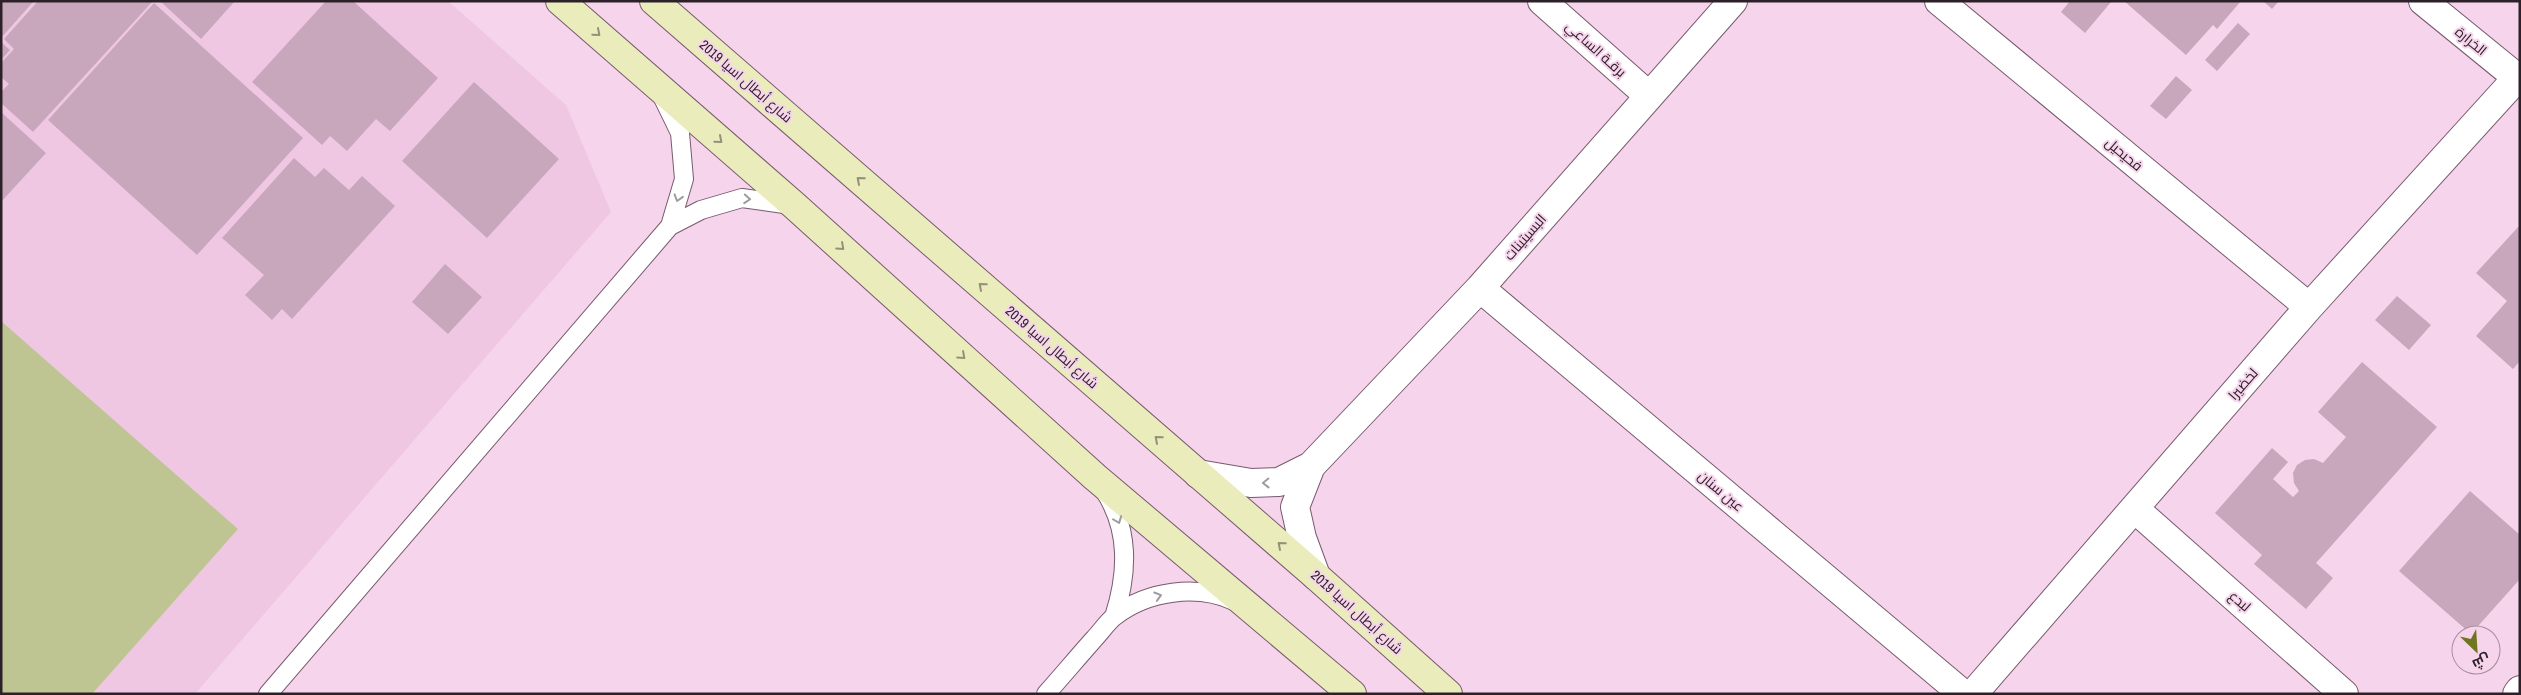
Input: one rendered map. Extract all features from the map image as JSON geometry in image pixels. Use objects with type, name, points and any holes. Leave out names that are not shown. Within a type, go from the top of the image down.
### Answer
[{"type":"main road","points":[[560,1],[795,206],[1095,477],[1352,694]]},
{"type":"main road","name":"شارع أبطال اسيا 2019","points":[[654,1],[1316,576],[1448,694]]},
{"type":"street","name":"برقـة الساعي","points":[[1542,1],[1649,96]]},
{"type":"street","name":"البسيتينات","points":[[1198,474],[1251,483],[1279,482],[1311,466],[1480,288],[1733,1]]},
{"type":"street","name":"فحيحيل","points":[[1939,1],[2309,307]]},
{"type":"street","name":"الخرارة","points":[[2423,1],[2519,78]]},
{"type":"street","name":"لخضيرا","points":[[1973,694],[2309,307],[2519,78]]},
{"type":"street","name":"عين سنان","points":[[1480,288],[1963,694]]},
{"type":"street","name":"البسيتينات","points":[[1311,466],[1295,507],[1302,538],[1316,576]]},
{"type":"street","name":"لبدع","points":[[2135,509],[2344,694]]},
{"type":"street","points":[[2517,694],[2520,690]]},
{"type":"lane","points":[[657,86],[680,133],[684,178],[670,226]]},
{"type":"lane","points":[[268,694],[670,226],[701,210],[742,198],[795,206]]},
{"type":"lane","points":[[1095,477],[1111,502],[1123,539],[1126,558],[1123,588],[1114,616]]},
{"type":"lane","points":[[1046,694],[1114,616],[1139,602],[1167,593],[1196,591],[1225,596],[1251,608]]},
{"type":"shaded area","points":[[1,1],[448,1],[566,105],[611,212],[195,694],[1,694]]},
{"type":"green space","points":[[1,321],[238,529],[92,694],[1,694]]},
{"type":"building","points":[[1,1],[34,1],[1,38]]},
{"type":"building","points":[[38,1],[153,1],[33,132],[1,103],[1,92],[9,84],[1,77],[1,63],[14,49],[4,39]]},
{"type":"building","points":[[160,1],[235,1],[201,39]]},
{"type":"building","points":[[326,1],[353,1],[438,78],[390,131],[376,119],[347,151],[330,136],[322,145],[252,82]]},
{"type":"building","points":[[2070,1],[2111,2],[2085,33],[2061,12]]},
{"type":"building","points":[[2124,1],[2241,1],[2217,29],[2213,25],[2186,55]]},
{"type":"building","points":[[2263,1],[2279,1],[2272,9]]},
{"type":"building","points":[[154,3],[303,138],[197,255],[48,120]]},
{"type":"building","points":[[2238,23],[2250,34],[2217,71],[2205,60]]},
{"type":"building","points":[[1,42],[10,50],[1,60]]},
{"type":"building","points":[[2176,76],[2192,90],[2166,119],[2150,106]]},
{"type":"building","points":[[474,82],[559,159],[487,238],[402,161]]},
{"type":"building","points":[[1,112],[46,153],[1,202]]},
{"type":"building","points":[[294,158],[315,177],[324,168],[349,190],[362,176],[395,206],[292,319],[282,309],[272,320],[245,295],[264,275],[222,238]]},
{"type":"building","points":[[2520,225],[2520,361],[2513,369],[2476,336],[2507,301],[2476,273]]},
{"type":"building","points":[[445,264],[482,297],[448,334],[412,302]]},
{"type":"building","points":[[2397,296],[2431,325],[2409,350],[2375,320]]},
{"type":"building","points":[[2362,362],[2437,427],[2316,563],[2333,578],[2306,609],[2254,564],[2262,555],[2215,513],[2272,448],[2288,462],[2273,479],[2293,497],[2299,491],[2294,483],[2293,473],[2297,465],[2305,460],[2314,459],[2323,463],[2346,437],[2318,412]]},
{"type":"building","points":[[2470,491],[2520,535],[2520,579],[2479,625],[2461,625],[2399,571]]}]
